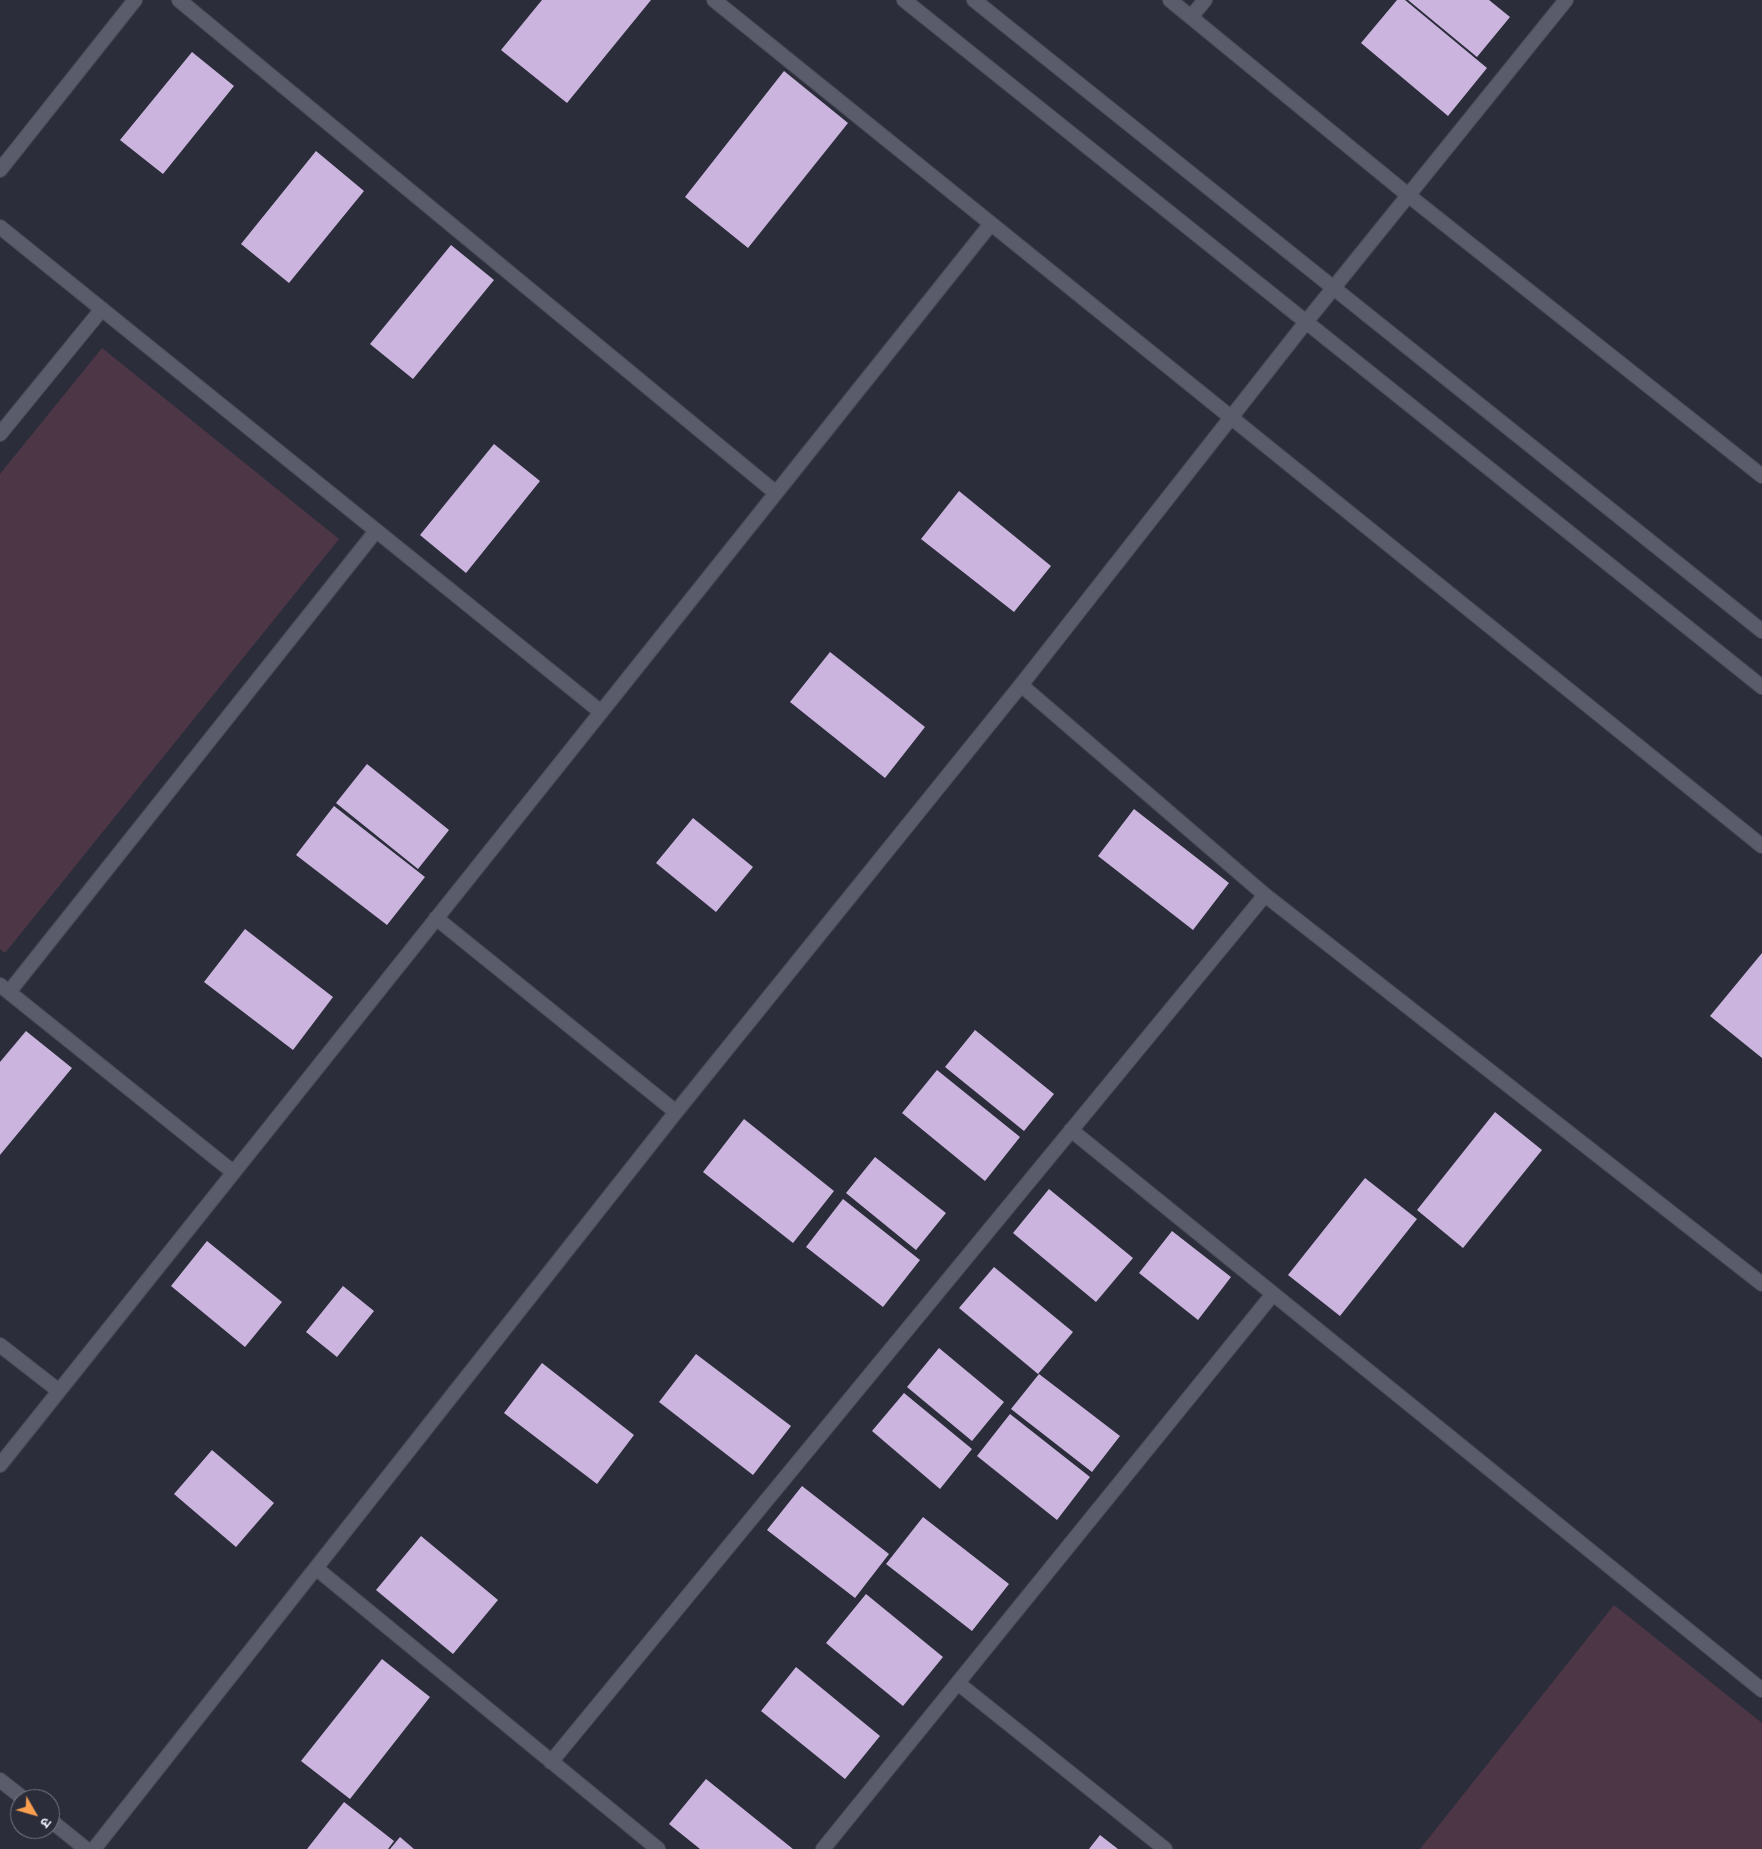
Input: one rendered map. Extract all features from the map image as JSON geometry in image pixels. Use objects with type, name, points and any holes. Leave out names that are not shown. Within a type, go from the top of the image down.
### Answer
[{"type":"street","points":[[0,170],[135,0]]},
{"type":"street","points":[[179,0],[776,493]]},
{"type":"street","points":[[714,0],[990,225],[1762,846]]},
{"type":"street","points":[[904,0],[1762,686]]},
{"type":"street","points":[[974,0],[1762,631]]},
{"type":"street","points":[[1170,0],[1408,195],[1762,476]]},
{"type":"street","points":[[1191,17],[1205,0]]},
{"type":"street","points":[[94,1849],[676,1112],[1021,685],[1333,288],[1566,0]]},
{"type":"street","points":[[0,1465],[990,225]]},
{"type":"street","points":[[0,227],[601,712]]},
{"type":"street","points":[[0,434],[102,309]]},
{"type":"street","points":[[233,1172],[4,988],[376,531]]},
{"type":"street","points":[[1021,685],[1264,895],[1762,1284]]},
{"type":"street","points":[[552,1762],[1264,895]]},
{"type":"street","points":[[436,918],[676,1112]]},
{"type":"street","points":[[1071,1130],[1762,1690]]},
{"type":"street","points":[[823,1849],[1274,1294]]},
{"type":"street","points":[[0,1345],[59,1391]]},
{"type":"street","points":[[317,1569],[658,1849]]},
{"type":"street","points":[[959,1684],[1164,1849]]},
{"type":"street","points":[[0,1780],[11,1789]]},
{"type":"street","points":[[60,1828],[86,1849]]},
{"type":"shaded area","points":[[102,348],[339,539],[5,953],[0,949],[0,474]]},
{"type":"shaded area","points":[[1614,1605],[1762,1723],[1762,1849],[1420,1849]]},
{"type":"building","points":[[542,0],[651,0],[567,103],[501,50]]},
{"type":"building","points":[[1397,0],[1405,0],[1487,68],[1448,116],[1361,43]]},
{"type":"building","points":[[1408,0],[1489,0],[1510,17],[1477,57]]},
{"type":"building","points":[[192,52],[234,86],[163,174],[120,140]]},
{"type":"building","points":[[784,71],[848,123],[748,248],[685,197]]},
{"type":"building","points":[[316,151],[364,191],[289,283],[241,244]]},
{"type":"building","points":[[451,245],[494,280],[413,379],[370,344]]},
{"type":"building","points":[[494,444],[540,481],[466,573],[420,535]]},
{"type":"building","points":[[959,491],[1051,566],[1014,612],[921,539]]},
{"type":"building","points":[[830,652],[925,727],[885,778],[790,702]]},
{"type":"building","points":[[367,764],[449,830],[418,869],[336,803]]},
{"type":"building","points":[[334,806],[425,877],[387,925],[296,855]]},
{"type":"building","points":[[1134,809],[1229,883],[1193,930],[1098,856]]},
{"type":"building","points":[[693,818],[753,867],[716,912],[656,863]]},
{"type":"building","points":[[245,929],[333,997],[293,1050],[204,982]]},
{"type":"building","points":[[1762,953],[1762,1058],[1710,1016]]},
{"type":"building","points":[[975,1030],[1054,1094],[1024,1131],[945,1067]]},
{"type":"building","points":[[26,1031],[72,1068],[0,1155],[0,1062]]},
{"type":"building","points":[[937,1070],[1020,1137],[985,1181],[902,1113]]},
{"type":"building","points":[[1495,1112],[1542,1150],[1463,1248],[1417,1210]]},
{"type":"building","points":[[744,1119],[834,1191],[793,1243],[703,1172]]},
{"type":"building","points":[[875,1157],[946,1213],[916,1250],[846,1193]]},
{"type":"building","points":[[1365,1178],[1417,1219],[1340,1316],[1288,1275]]},
{"type":"building","points":[[1049,1189],[1133,1258],[1096,1302],[1013,1233]]},
{"type":"building","points":[[843,1199],[920,1260],[883,1307],[806,1247]]},
{"type":"building","points":[[1172,1231],[1231,1277],[1198,1320],[1139,1273]]},
{"type":"building","points":[[207,1241],[282,1302],[245,1347],[171,1286]]},
{"type":"building","points":[[994,1267],[1073,1332],[1038,1374],[959,1308]]},
{"type":"building","points":[[343,1286],[374,1311],[337,1357],[306,1332]]},
{"type":"building","points":[[939,1348],[1004,1402],[972,1441],[907,1387]]},
{"type":"building","points":[[696,1354],[791,1426],[753,1475],[659,1402]]},
{"type":"building","points":[[542,1363],[634,1435],[597,1484],[504,1413]]},
{"type":"building","points":[[1039,1374],[1120,1436],[1092,1472],[1011,1409]]},
{"type":"building","points":[[904,1393],[972,1449],[940,1489],[872,1431]]},
{"type":"building","points":[[1010,1414],[1090,1477],[1057,1520],[977,1456]]},
{"type":"building","points":[[212,1450],[274,1503],[236,1547],[174,1494]]},
{"type":"building","points":[[802,1486],[889,1554],[855,1598],[767,1530]]},
{"type":"building","points":[[923,1517],[1009,1584],[972,1631],[886,1564]]},
{"type":"building","points":[[421,1536],[498,1600],[453,1654],[376,1590]]},
{"type":"building","points":[[866,1594],[943,1657],[903,1706],[826,1643]]},
{"type":"building","points":[[382,1659],[430,1697],[350,1799],[301,1761]]},
{"type":"building","points":[[796,1667],[880,1736],[845,1779],[761,1711]]},
{"type":"building","points":[[706,1779],[793,1849],[700,1849],[669,1824]]},
{"type":"building","points":[[344,1802],[394,1841],[388,1849],[307,1849]]},
{"type":"building","points":[[1100,1835],[1118,1849],[1089,1849]]},
{"type":"building","points":[[400,1837],[414,1849],[390,1849]]}]
